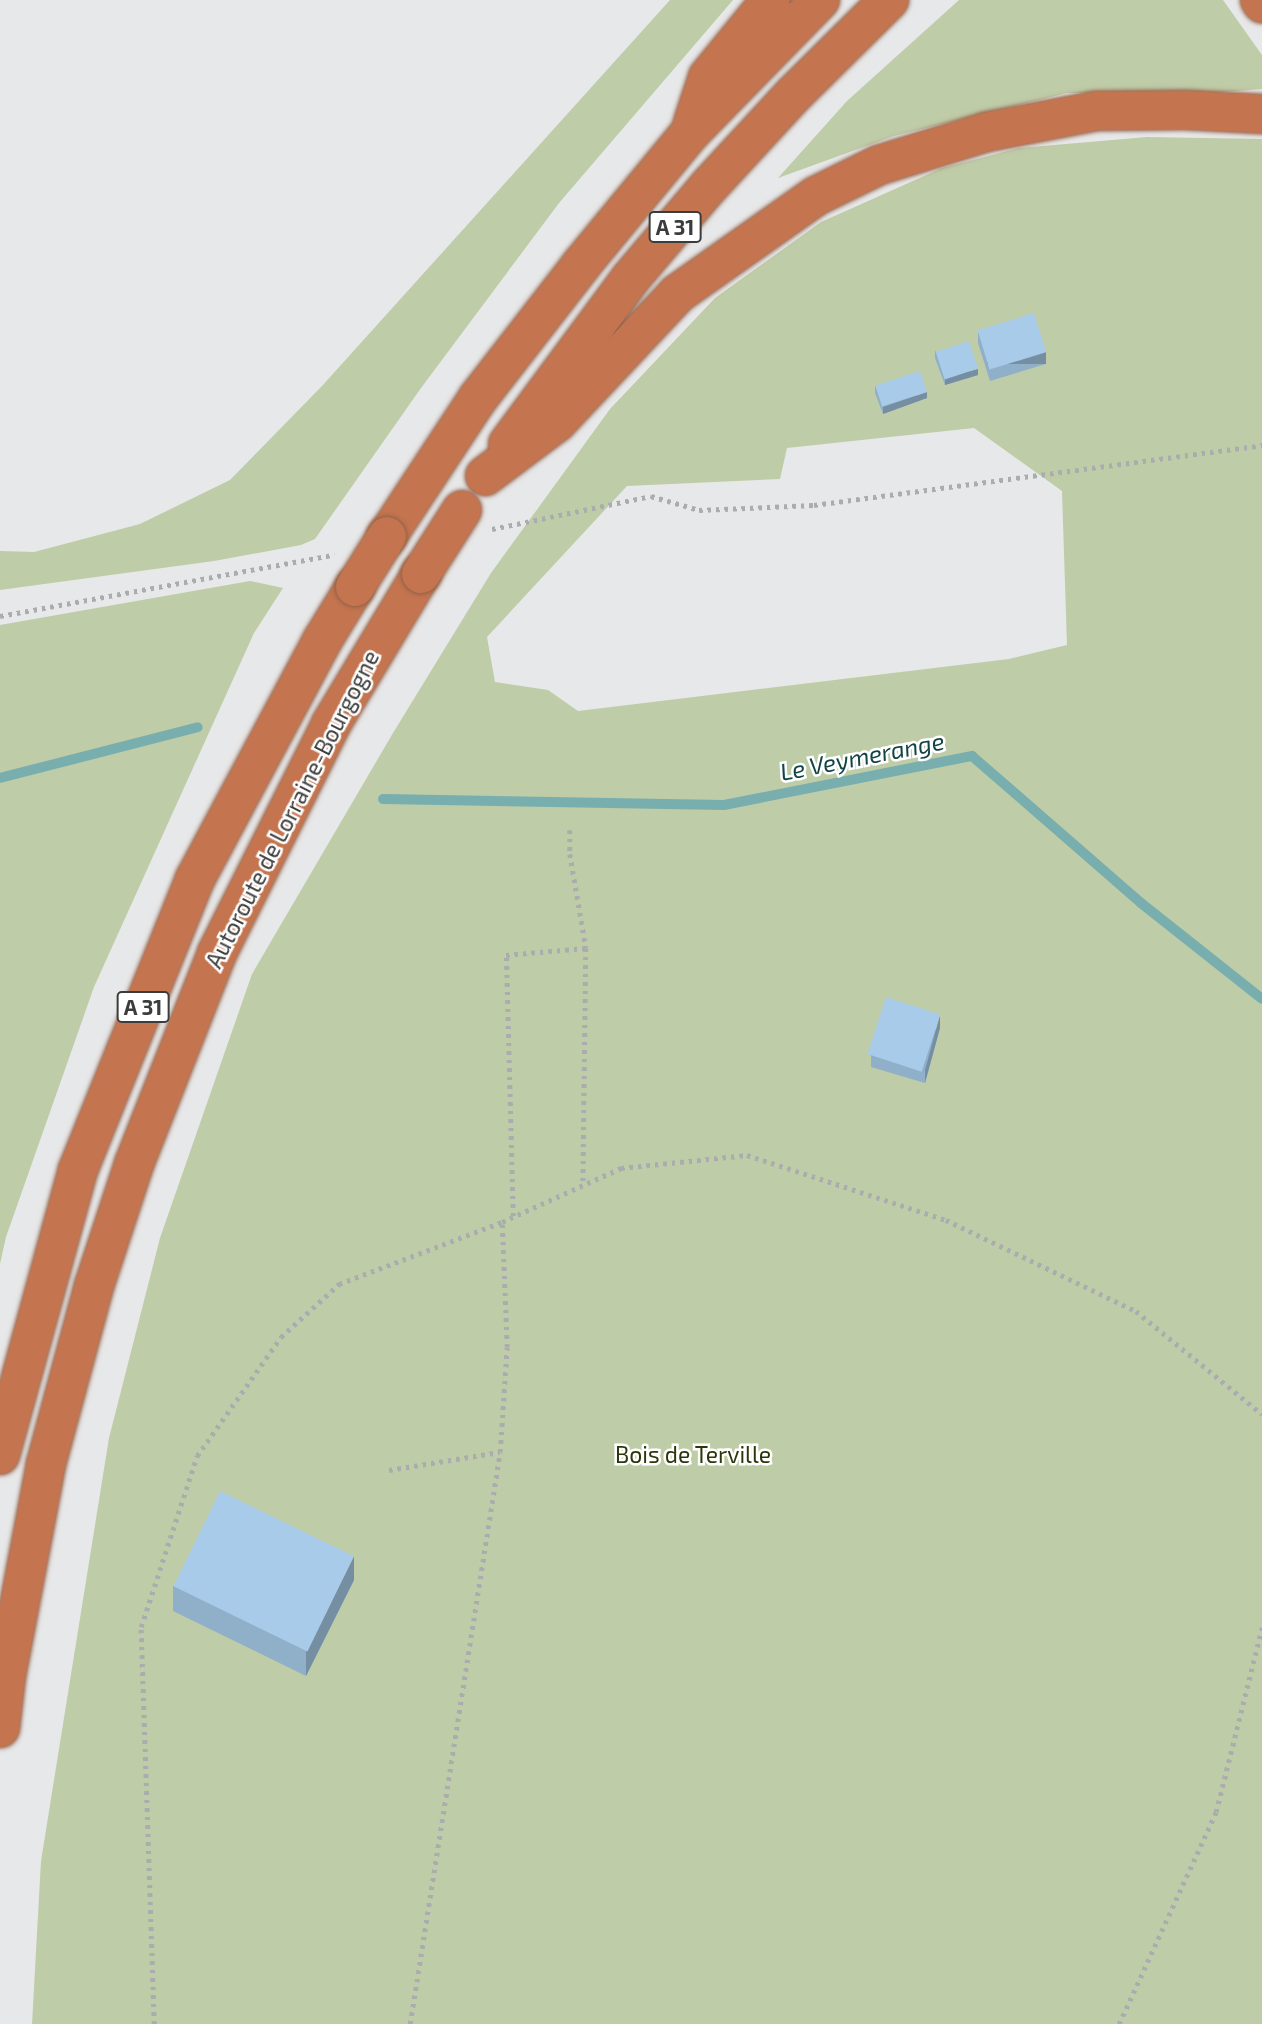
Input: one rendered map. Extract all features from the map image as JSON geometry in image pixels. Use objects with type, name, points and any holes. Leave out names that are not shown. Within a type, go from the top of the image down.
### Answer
[{"type":"highway","points":[[690,133],[708,77],[771,0]]},
{"type":"highway","name":"A 31","points":[[0,1455],[78,1170],[195,879],[322,641],[478,398],[690,133],[820,0]]},
{"type":"highway","name":"Autoroute de Lorraine-Bourgogne","points":[[0,1728],[6,1676],[46,1464],[94,1286],[134,1164],[202,988],[331,724],[462,510],[630,279],[794,94],[889,0]]},
{"type":"highway","points":[[485,476],[558,422],[677,294],[816,195],[879,165],[986,132],[1096,111],[1185,110],[1262,114]]},
{"type":"path","points":[[530,523],[651,496],[699,510],[814,506],[1262,445]]},
{"type":"path","points":[[0,616],[299,560]]},
{"type":"path","points":[[570,830],[570,854],[586,948],[583,1185]]},
{"type":"path","points":[[513,1216],[506,955],[586,948]]},
{"type":"path","points":[[154,2024],[141,1627],[197,1456],[281,1337],[339,1284],[502,1222],[621,1168],[747,1155],[946,1220],[1136,1311],[1262,1415]]},
{"type":"path","points":[[410,2024],[500,1452],[507,1347],[502,1222]]},
{"type":"path","points":[[389,1470],[500,1452]]},
{"type":"path","points":[[1119,2024],[1216,1812],[1262,1628]]},
{"type":"green space","points":[[670,0],[733,0],[559,203],[421,388],[315,539],[301,545],[214,561],[0,590],[0,551],[34,552],[140,524],[230,480],[322,386]]},
{"type":"green space","points":[[959,0],[1223,0],[1262,55],[1262,89],[1211,93],[1067,93],[894,136],[778,178],[847,101]]},
{"type":"green space","name":"Bois de Terville","points":[[1147,137],[1262,139],[1262,2024],[32,2024],[41,1861],[109,1438],[160,1238],[252,974],[393,733],[491,573],[610,409],[715,298],[821,222],[942,168],[1019,148]],"holes":[[[974,428],[1062,491],[1067,645],[1009,659],[578,711],[548,690],[495,682],[487,637],[627,486],[780,479],[787,448]]]},
{"type":"green space","points":[[250,581],[283,588],[254,633],[94,987],[6,1237],[0,1264],[0,625]]},
{"type":"building","points":[[1034,313],[1046,352],[990,369],[978,330]]},
{"type":"building","points":[[969,341],[978,369],[945,379],[936,352]]},
{"type":"building","points":[[920,371],[927,392],[882,406],[875,386]]},
{"type":"building","points":[[886,997],[940,1015],[922,1072],[867,1054]]},
{"type":"building","points":[[220,1491],[354,1556],[307,1652],[174,1586]]},
{"type":"waterway","name":"Le Veymerange","points":[[0,778],[198,727]]},
{"type":"waterway","name":"Le Veymerange","points":[[383,799],[724,805],[972,756],[1141,903],[1262,999]]}]
